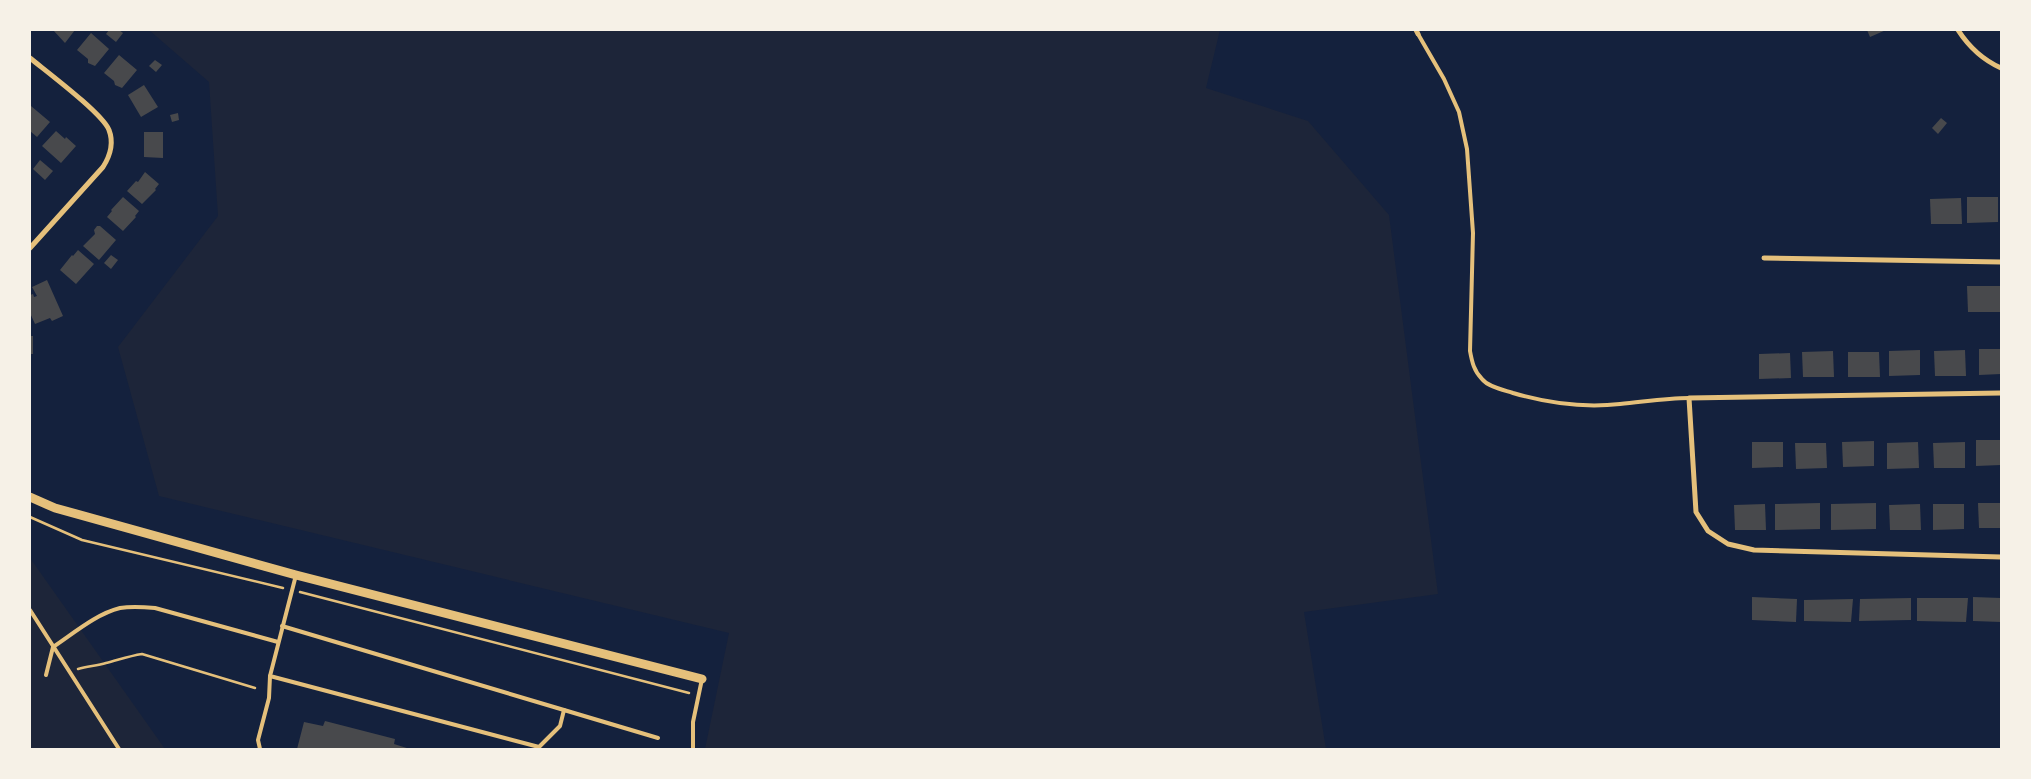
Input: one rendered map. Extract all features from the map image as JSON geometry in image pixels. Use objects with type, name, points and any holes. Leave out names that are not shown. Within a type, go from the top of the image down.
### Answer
[{"type":"street","points":[[1958,30],[1970,46],[1982,57],[2001,68]]},
{"type":"street","points":[[30,58],[100,117],[109,130],[111,146],[110,154],[103,167],[30,248]]},
{"type":"street","points":[[1764,258],[2001,262]]},
{"type":"street","points":[[2001,393],[1688,398],[1696,512],[1708,531],[1728,544],[1754,550],[2001,557]]},
{"type":"street","points":[[30,497],[54,508],[296,575],[702,679]]},
{"type":"lane","points":[[1417,32],[1444,79],[1459,112],[1467,148],[1473,233],[1470,351],[1474,368],[1483,381],[1531,398],[1579,405],[1619,404],[1663,398],[1688,398]]},
{"type":"lane","points":[[260,749],[258,740],[269,698],[270,676],[296,575]]},
{"type":"lane","points":[[46,675],[53,647],[98,616],[120,608],[138,606],[155,608],[278,642]]},
{"type":"lane","points":[[30,610],[119,749]]},
{"type":"lane","points":[[282,626],[658,738]]},
{"type":"lane","points":[[270,676],[539,747],[560,726],[564,710]]},
{"type":"lane","points":[[693,749],[693,722],[702,679]]},
{"type":"path","points":[[30,517],[82,540],[292,590],[698,696]]},
{"type":"path","points":[[70,673],[89,665],[103,664],[123,657],[142,654],[254,688]]},
{"type":"shaded area","points":[[149,30],[1220,30],[1206,88],[1308,121],[1389,215],[1438,594],[1304,612],[1326,749],[705,749],[729,633],[159,496],[118,347],[218,216],[209,82]]},
{"type":"shaded area","points":[[30,558],[165,749],[30,749]]},
{"type":"building","points":[[53,30],[75,30],[65,43]]},
{"type":"building","points":[[109,30],[119,30],[123,33],[116,42],[106,34]]},
{"type":"building","points":[[1867,30],[1886,30],[1870,37]]},
{"type":"building","points":[[91,33],[109,49],[95,66],[88,63],[88,59],[77,50]]},
{"type":"building","points":[[119,55],[137,70],[122,88],[115,85],[114,81],[104,73]]},
{"type":"building","points":[[155,60],[162,65],[156,72],[149,66]]},
{"type":"building","points":[[144,85],[158,107],[141,117],[128,95]]},
{"type":"building","points":[[31,106],[50,122],[37,137],[30,131]]},
{"type":"building","points":[[178,113],[179,120],[172,122],[170,115]]},
{"type":"building","points":[[1941,118],[1947,123],[1938,134],[1932,128]]},
{"type":"building","points":[[56,131],[76,146],[61,163],[42,146]]},
{"type":"building","points":[[144,132],[163,132],[163,158],[144,157]]},
{"type":"building","points":[[40,160],[53,171],[45,180],[33,169]]},
{"type":"building","points":[[145,172],[159,184],[156,190],[142,204],[127,191],[136,181],[138,182]]},
{"type":"building","points":[[123,197],[139,211],[123,231],[107,217]]},
{"type":"building","points":[[1967,197],[1998,197],[1998,222],[1967,223]]},
{"type":"building","points":[[1961,198],[1962,224],[1931,224],[1930,199]]},
{"type":"building","points":[[97,226],[100,226],[116,240],[99,260],[83,246],[95,234],[94,230]]},
{"type":"building","points":[[78,250],[94,264],[76,284],[60,270]]},
{"type":"building","points":[[111,255],[118,260],[111,269],[104,263]]},
{"type":"building","points":[[47,280],[63,316],[52,321],[50,318],[35,324],[30,313],[30,295],[37,296],[32,287]]},
{"type":"building","points":[[1967,286],[2001,286],[2001,312],[1968,312]]},
{"type":"building","points":[[30,336],[33,336],[33,354],[30,354]]},
{"type":"building","points":[[1979,349],[2001,349],[2001,374],[1979,375]]},
{"type":"building","points":[[1920,350],[1920,375],[1889,376],[1889,351]]},
{"type":"building","points":[[1965,350],[1966,376],[1935,376],[1934,351]]},
{"type":"building","points":[[1833,351],[1834,377],[1803,377],[1802,352]]},
{"type":"building","points":[[1848,352],[1879,352],[1880,377],[1848,377]]},
{"type":"building","points":[[1790,353],[1791,378],[1759,379],[1759,354]]},
{"type":"building","points":[[1976,440],[2001,440],[2001,465],[1976,466]]},
{"type":"building","points":[[1874,441],[1874,466],[1843,467],[1842,442]]},
{"type":"building","points":[[1752,442],[1783,442],[1783,467],[1752,468]]},
{"type":"building","points":[[1918,442],[1919,468],[1887,469],[1887,443]]},
{"type":"building","points":[[1965,442],[1965,468],[1934,468],[1933,443]]},
{"type":"building","points":[[1795,443],[1826,443],[1827,468],[1796,469]]},
{"type":"building","points":[[1820,503],[1820,529],[1775,530],[1775,504]]},
{"type":"building","points":[[1876,503],[1876,529],[1831,530],[1831,504]]},
{"type":"building","points":[[1978,503],[2001,503],[2001,528],[1979,528]]},
{"type":"building","points":[[1765,504],[1766,530],[1735,530],[1734,505]]},
{"type":"building","points":[[1920,504],[1921,530],[1890,530],[1889,505]]},
{"type":"building","points":[[1933,504],[1964,504],[1964,529],[1933,530]]},
{"type":"building","points":[[1752,597],[1797,599],[1796,622],[1752,620]]},
{"type":"building","points":[[1973,597],[2001,598],[2001,622],[1973,621]]},
{"type":"building","points":[[1911,598],[1911,620],[1859,621],[1860,599]]},
{"type":"building","points":[[1917,598],[1968,598],[1966,622],[1917,621]]},
{"type":"building","points":[[1853,599],[1851,622],[1804,621],[1804,600]]},
{"type":"building","points":[[325,721],[395,739],[394,744],[410,749],[297,749],[304,722],[323,726]]}]
